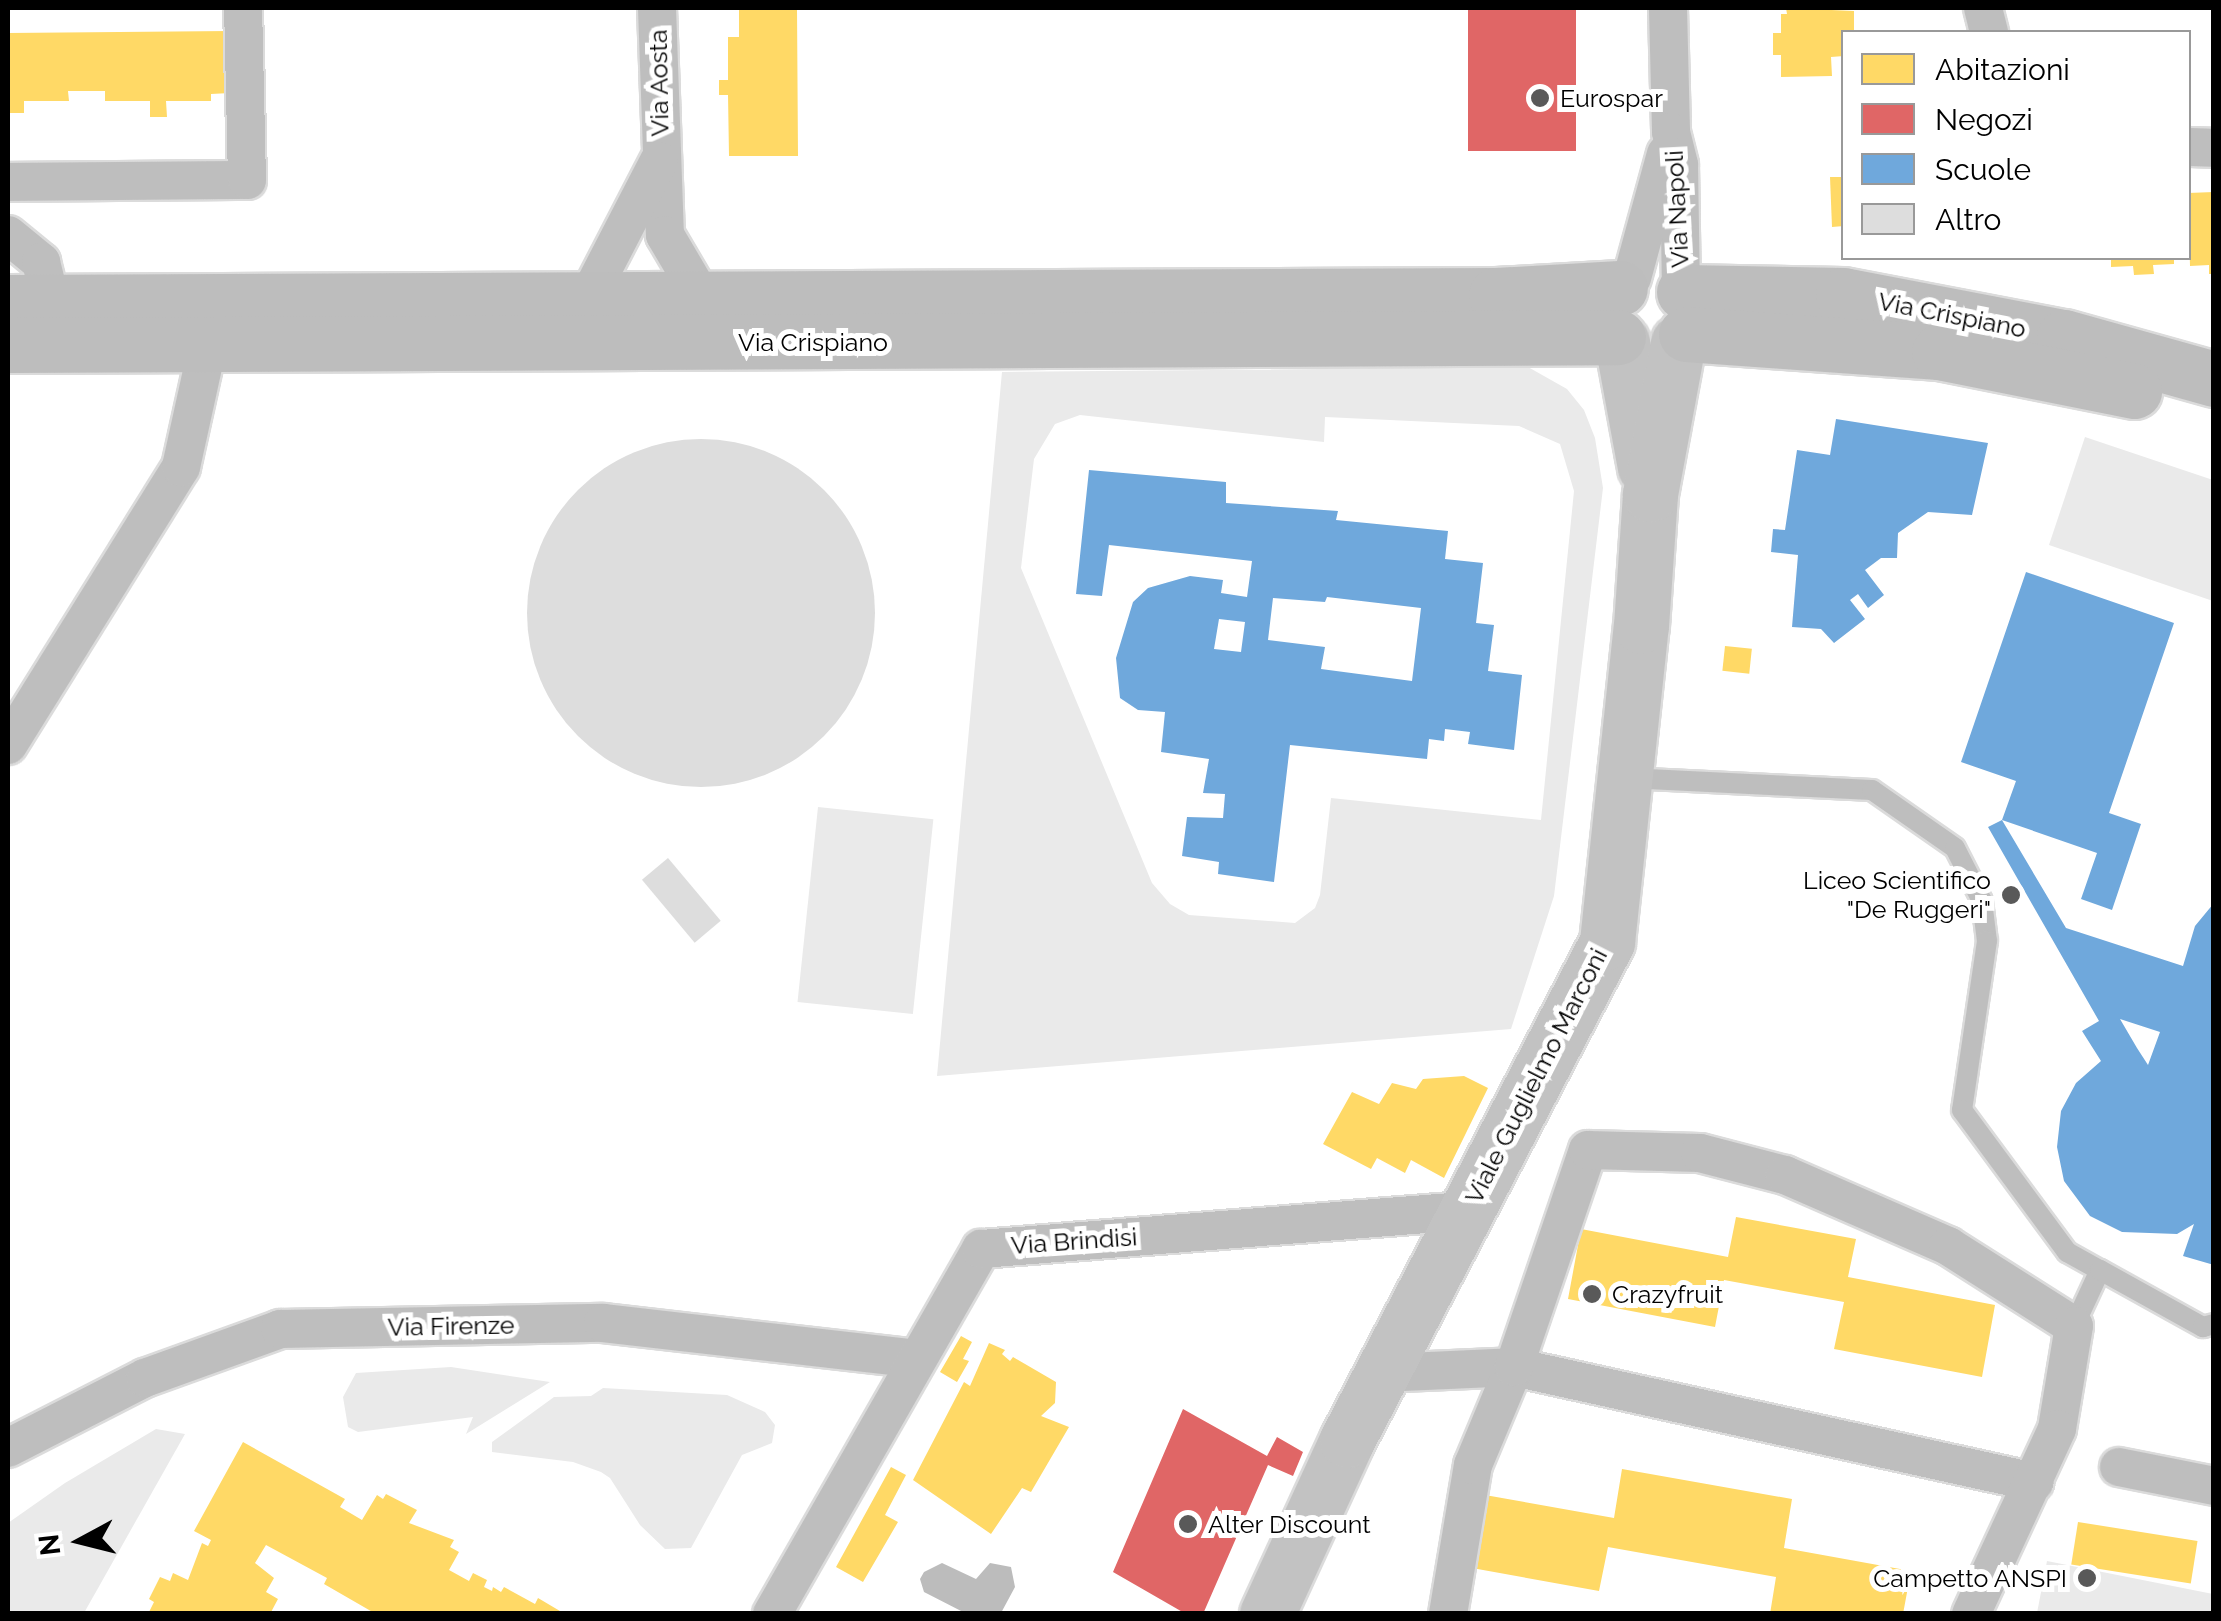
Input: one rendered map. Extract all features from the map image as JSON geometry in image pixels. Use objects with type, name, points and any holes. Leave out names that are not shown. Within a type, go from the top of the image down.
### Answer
[{"type":"main road","name":"Via Crispiano","points":[[29,302],[1496,294],[1940,352],[2165,398],[2214,413]]},
{"type":"main road","name":"Via Crispiano","points":[[8,345],[1653,313],[1844,295],[2064,337],[2214,379]]},
{"type":"street","points":[[8,182],[246,180],[242,8]]},
{"type":"street","name":"Via Aosta","points":[[657,8],[665,235],[701,296]]},
{"type":"street","name":"Via Napoli","points":[[1653,313],[1672,132],[1668,8]]},
{"type":"street","points":[[589,296],[660,159]]},
{"type":"street","name":"Via Crispiano","points":[[8,234],[41,262],[29,302]]},
{"type":"street","name":"Viale Guglielmo Marconi","points":[[1266,1614],[1382,1373],[1606,942],[1650,494],[1653,313]]},
{"type":"street","points":[[8,746],[182,467],[208,344]]},
{"type":"street","points":[[1448,1614],[1473,1464],[1514,1367],[1588,1150],[1700,1153],[1784,1175],[1948,1246],[2074,1326],[2057,1428],[1971,1614]]},
{"type":"street","name":"Via Brindisi","points":[[772,1614],[980,1249],[1466,1211]]},
{"type":"street","name":"Via Firenze","points":[[8,1448],[145,1378],[280,1328],[603,1323],[918,1359]]},
{"type":"street","points":[[1382,1373],[1514,1367],[2034,1482]]},
{"type":"street","points":[[2119,1467],[2214,1486]]},
{"type":"lane","points":[[1624,778],[1872,790],[1956,848],[1982,901],[1987,941],[1962,1110],[2067,1252],[2203,1327],[2214,1324]]},
{"type":"lane","points":[[2074,1326],[2100,1270]]},
{"type":"shaded area","points":[[1528,367],[1567,389],[1584,410],[1595,438],[1603,488],[1554,896],[1511,1029],[937,1076],[1002,372]],"holes":[[[1080,415],[1324,442],[1325,417],[1519,426],[1560,444],[1574,491],[1541,820],[1331,798],[1320,895],[1315,908],[1295,923],[1189,915],[1170,904],[1152,883],[1021,568],[1034,459],[1055,424]]]},
{"type":"shaded area","points":[[2085,437],[2213,480],[2213,601],[2049,545]]},
{"type":"shaded area","points":[[818,807],[933,819],[913,1014],[798,1002]]},
{"type":"shaded area","points":[[451,1367],[550,1382],[466,1434],[473,1417],[358,1432],[348,1427],[343,1397],[356,1373]]},
{"type":"shaded area","points":[[603,1388],[727,1395],[765,1412],[775,1425],[772,1443],[742,1455],[691,1548],[665,1549],[640,1525],[610,1478],[601,1472],[573,1462],[492,1452],[492,1442],[554,1397],[591,1396]]},
{"type":"shaded area","points":[[156,1429],[185,1434],[84,1613],[8,1613],[8,1523],[65,1483]]},
{"type":"shaded area","name":"Campetto ANSPI","points":[[2047,1561],[2213,1594],[2213,1613],[2037,1613]]},
{"type":"shaded area","points":[[942,1563],[976,1579],[990,1563],[1011,1567],[1015,1587],[1001,1613],[965,1613],[924,1592],[920,1579],[924,1572]]},
{"type":"building: Abitazioni","points":[[739,8],[797,8],[798,156],[729,156],[728,95],[719,95],[719,80],[728,80],[728,37],[739,37]]},
{"type":"building: Abitazioni","points":[[1786,8],[1854,11],[1854,30],[1841,30],[1841,56],[1831,57],[1832,76],[1781,77],[1781,55],[1773,55],[1773,33],[1781,33],[1781,14],[1787,14]]},
{"type":"building: Abitazioni","points":[[230,31],[230,93],[211,94],[211,101],[166,101],[167,117],[150,117],[150,101],[105,101],[105,91],[68,91],[69,101],[24,101],[24,113],[8,113],[8,33]]},
{"type":"building: Abitazioni","points":[[1830,177],[1841,177],[1841,226],[1832,227]]},
{"type":"building: Abitazioni","points":[[2214,192],[2214,274],[2209,274],[2209,265],[2190,266],[2191,193]]},
{"type":"building: Abitazioni","points":[[2111,260],[2174,260],[2174,264],[2153,265],[2154,274],[2134,275],[2133,266],[2111,267]]},
{"type":"building: Abitazioni","points":[[1725,646],[1752,649],[1749,674],[1722,671]]},
{"type":"building: Abitazioni","points":[[1464,1076],[1488,1088],[1444,1178],[1411,1160],[1405,1173],[1377,1158],[1371,1169],[1323,1144],[1352,1092],[1379,1104],[1392,1083],[1416,1089],[1423,1079]]},
{"type":"building: Abitazioni","points":[[1736,1217],[1856,1239],[1848,1277],[1995,1305],[1982,1377],[1834,1349],[1844,1302],[1724,1280],[1715,1327],[1568,1299],[1581,1229],[1728,1257]]},
{"type":"building: Abitazioni","points":[[961,1336],[972,1342],[963,1359],[969,1361],[957,1382],[940,1372]]},
{"type":"building: Abitazioni","points":[[989,1343],[1005,1350],[1002,1354],[1010,1361],[1013,1357],[1056,1382],[1055,1403],[1041,1416],[1069,1427],[1031,1492],[1022,1488],[991,1534],[913,1480],[964,1382],[970,1386]]},
{"type":"building: Abitazioni","points":[[243,1442],[345,1499],[340,1507],[362,1520],[377,1495],[383,1499],[386,1494],[417,1510],[409,1523],[454,1540],[450,1547],[459,1552],[449,1570],[469,1581],[473,1573],[487,1580],[484,1587],[492,1591],[493,1587],[501,1592],[504,1587],[535,1604],[538,1598],[565,1614],[376,1614],[324,1584],[327,1578],[266,1545],[255,1563],[274,1578],[266,1592],[278,1599],[270,1614],[148,1614],[154,1602],[149,1599],[160,1577],[170,1581],[173,1573],[188,1580],[202,1543],[208,1546],[211,1540],[194,1531]]},
{"type":"building: Abitazioni","points":[[891,1467],[906,1475],[885,1515],[898,1522],[863,1582],[836,1567]]},
{"type":"building: Abitazioni","points":[[1622,1469],[1792,1499],[1784,1548],[1911,1571],[1903,1614],[1770,1614],[1776,1577],[1608,1547],[1599,1591],[1472,1568],[1485,1495],[1614,1518]]},
{"type":"building: Abitazioni","points":[[2078,1522],[2198,1541],[2191,1583],[2071,1564]]},
{"type":"building: Negozi","points":[[1468,8],[1576,8],[1576,151],[1468,151]]},
{"type":"building: Negozi","name":"Alter Discount","points":[[1183,1409],[1267,1456],[1277,1437],[1303,1452],[1293,1476],[1268,1465],[1203,1614],[1186,1614],[1113,1572]]},
{"type":"building: Scuole","points":[[1836,419],[1988,443],[1972,515],[1928,512],[1898,533],[1897,558],[1881,558],[1865,570],[1884,595],[1868,608],[1858,594],[1850,600],[1865,619],[1834,643],[1821,629],[1792,627],[1798,555],[1771,552],[1773,529],[1785,530],[1797,450],[1830,455]]},
{"type":"building: Scuole","points":[[1089,470],[1226,482],[1226,503],[1338,511],[1336,520],[1448,531],[1445,559],[1483,563],[1476,623],[1494,625],[1488,671],[1522,675],[1514,750],[1468,744],[1470,732],[1445,729],[1444,741],[1429,739],[1427,759],[1290,745],[1274,882],[1218,874],[1219,862],[1182,856],[1187,817],[1223,818],[1225,794],[1203,793],[1209,759],[1161,752],[1165,712],[1138,710],[1120,698],[1116,658],[1133,602],[1148,588],[1190,576],[1223,580],[1221,593],[1247,597],[1252,561],[1109,545],[1102,596],[1076,594]],"holes":[[[1327,597],[1421,608],[1412,681],[1321,669],[1325,647],[1268,640],[1273,598],[1325,602]],[[1219,619],[1245,622],[1241,652],[1214,649]]]},
{"type":"building: Scuole","points":[[2026,572],[2174,623],[2109,813],[2141,824],[2112,910],[2081,899],[2097,853],[2002,820],[2016,781],[1961,762]]},
{"type":"building: Scuole","points":[[2002,820],[2066,928],[2183,966],[2195,926],[2214,903],[2214,1265],[2183,1256],[2194,1224],[2177,1234],[2122,1232],[2090,1216],[2064,1181],[2057,1147],[2061,1111],[2076,1083],[2101,1061],[2082,1031],[2099,1021],[1988,827]],"holes":[[[2120,1019],[2160,1032],[2148,1065]]]},
{"type":"building: Altro","points":[[701,439],[735,443],[767,453],[824,490],[861,547],[871,579],[875,613],[871,647],[861,679],[824,736],[767,773],[735,783],[701,787],[667,783],[635,773],[578,736],[541,679],[531,647],[527,613],[531,579],[541,547],[578,490],[635,453],[667,443]]},
{"type":"building: Altro","points":[[668,858],[721,921],[695,943],[642,880]]},
{"type":"place","name":"Eurospar","points":[[1540,98]]},
{"type":"place","name":"Liceo Scientifico \"De Ruggeri\"","points":[[2011,895]]},
{"type":"place","name":"Crazyfruit","points":[[1592,1294]]},
{"type":"place","name":"Alter Discount","points":[[1188,1524]]},
{"type":"place","name":"Campetto ANSPI","points":[[2087,1578]]}]
